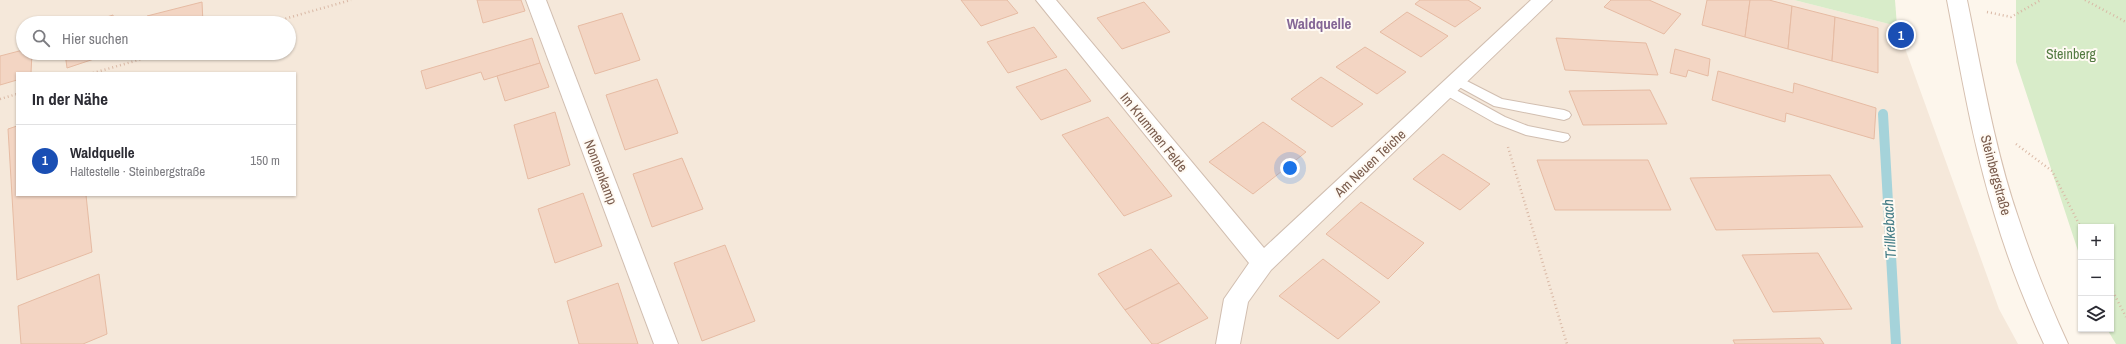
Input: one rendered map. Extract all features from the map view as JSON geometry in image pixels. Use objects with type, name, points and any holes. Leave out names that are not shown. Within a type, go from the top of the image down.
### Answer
[{"type":"street","name":"Nonnenkamp","points":[[536,0],[666,344]]},
{"type":"street","name":"Im Krummen Felde","points":[[1046,0],[1263,264]]},
{"type":"street","name":"Am Neuen Teiche","points":[[1228,344],[1236,299],[1263,264],[1542,0]]},
{"type":"street","name":"Steinbergstraße","points":[[1957,3],[1981,118],[2006,216],[2042,313],[2056,344]]},
{"type":"lane","points":[[1452,85],[1498,103],[1564,115]]},
{"type":"lane","points":[[1452,85],[1500,120],[1526,130],[1563,137]]},
{"type":"path","points":[[295,16],[351,0]]},
{"type":"path","points":[[1957,3],[2011,17],[2042,0]]},
{"type":"path","points":[[2085,0],[2126,21]]},
{"type":"path","points":[[96,72],[138,60]]},
{"type":"path","points":[[0,99],[16,94]]},
{"type":"path","points":[[1981,118],[2052,171],[2079,224]]},
{"type":"path","points":[[1500,120],[1567,344]]},
{"type":"path","points":[[2114,294],[2126,318]]},
{"type":"shaded area","points":[[0,0],[1794,0],[1897,26],[1999,309],[2018,344],[0,344]]},
{"type":"green space","points":[[1794,0],[1895,0],[1897,26]]},
{"type":"green space","name":"Steinberg","points":[[2016,0],[2126,0],[2126,344],[2116,344],[2109,332],[2114,332],[2114,224],[2078,224],[2078,251],[2016,62]]},
{"type":"building","points":[[477,0],[521,0],[525,11],[483,23]]},
{"type":"building","points":[[961,0],[1007,0],[1018,13],[981,26]]},
{"type":"building","points":[[1420,0],[1468,0],[1481,8],[1455,27],[1415,4]]},
{"type":"building","points":[[1611,0],[1649,0],[1681,14],[1664,34],[1604,7]]},
{"type":"building","points":[[1707,0],[1750,0],[1745,37],[1702,25]]},
{"type":"building","points":[[1750,0],[1769,0],[1792,6],[1788,49],[1745,37]]},
{"type":"building","points":[[202,2],[203,16],[147,16]]},
{"type":"building","points":[[1144,2],[1170,32],[1122,49],[1097,18]]},
{"type":"building","points":[[1792,6],[1835,17],[1832,61],[1788,49]]},
{"type":"building","points":[[1407,12],[1448,36],[1421,57],[1380,32]]},
{"type":"building","points":[[622,13],[640,60],[595,74],[578,26]]},
{"type":"building","points":[[1835,17],[1878,28],[1878,73],[1832,61]]},
{"type":"building","points":[[1034,27],[1057,57],[1008,73],[987,42]]},
{"type":"building","points":[[532,38],[540,63],[484,80],[481,72],[426,89],[421,71]]},
{"type":"building","points":[[1556,38],[1646,43],[1658,75],[1565,70]]},
{"type":"building","points":[[1365,47],[1406,72],[1377,94],[1336,67]]},
{"type":"building","points":[[1675,49],[1710,59],[1708,76],[1688,70],[1686,77],[1670,73]]},
{"type":"building","points":[[16,52],[16,60],[32,60],[31,72],[16,72],[16,80],[0,85],[0,56]]},
{"type":"building","points":[[66,60],[91,60],[67,68]]},
{"type":"building","points":[[540,63],[549,87],[505,101],[497,76]]},
{"type":"building","points":[[1066,69],[1091,101],[1041,120],[1016,87]]},
{"type":"building","points":[[1718,71],[1793,93],[1794,83],[1876,108],[1874,139],[1786,113],[1785,122],[1712,100]]},
{"type":"building","points":[[1321,77],[1363,104],[1332,127],[1291,99]]},
{"type":"building","points":[[657,79],[678,133],[625,150],[606,95]]},
{"type":"building","points":[[1650,90],[1667,124],[1583,125],[1569,91]]},
{"type":"building","points":[[555,112],[570,165],[528,179],[514,125]]},
{"type":"building","points":[[1108,117],[1172,196],[1124,216],[1062,135]]},
{"type":"building","points":[[1263,122],[1306,152],[1253,194],[1209,162]]},
{"type":"building","points":[[16,126],[16,196],[86,196],[92,252],[17,280],[8,129]]},
{"type":"building","points":[[1443,154],[1490,184],[1460,210],[1413,179]]},
{"type":"building","points":[[682,158],[703,209],[652,227],[633,174]]},
{"type":"building","points":[[1537,160],[1648,160],[1671,210],[1555,210]]},
{"type":"building","points":[[1830,175],[1863,227],[1716,230],[1690,178]]},
{"type":"building","points":[[583,193],[602,246],[555,263],[538,209]]},
{"type":"building","points":[[1361,202],[1424,243],[1388,279],[1326,234]]},
{"type":"building","points":[[725,245],[755,321],[702,341],[674,263]]},
{"type":"building","points":[[1151,249],[1179,283],[1125,310],[1098,274]]},
{"type":"building","points":[[1818,253],[1852,309],[1773,312],[1742,255]]},
{"type":"building","points":[[1323,259],[1380,302],[1338,339],[1279,296]]},
{"type":"building","points":[[99,274],[107,334],[83,344],[21,344],[18,306]]},
{"type":"building","points":[[618,283],[638,344],[579,344],[567,301]]},
{"type":"building","points":[[1179,283],[1208,318],[1157,344],[1152,344],[1125,310]]},
{"type":"building","points":[[1820,338],[1824,344],[1735,344],[1733,340]]},
{"type":"waterway","name":"Trillkebach","points":[[1883,114],[1896,344]]},
{"type":"place","name":"Waldquelle","points":[[1901,35]]},
{"type":"district","name":"Waldquelle","points":[[1319,23]]}]
